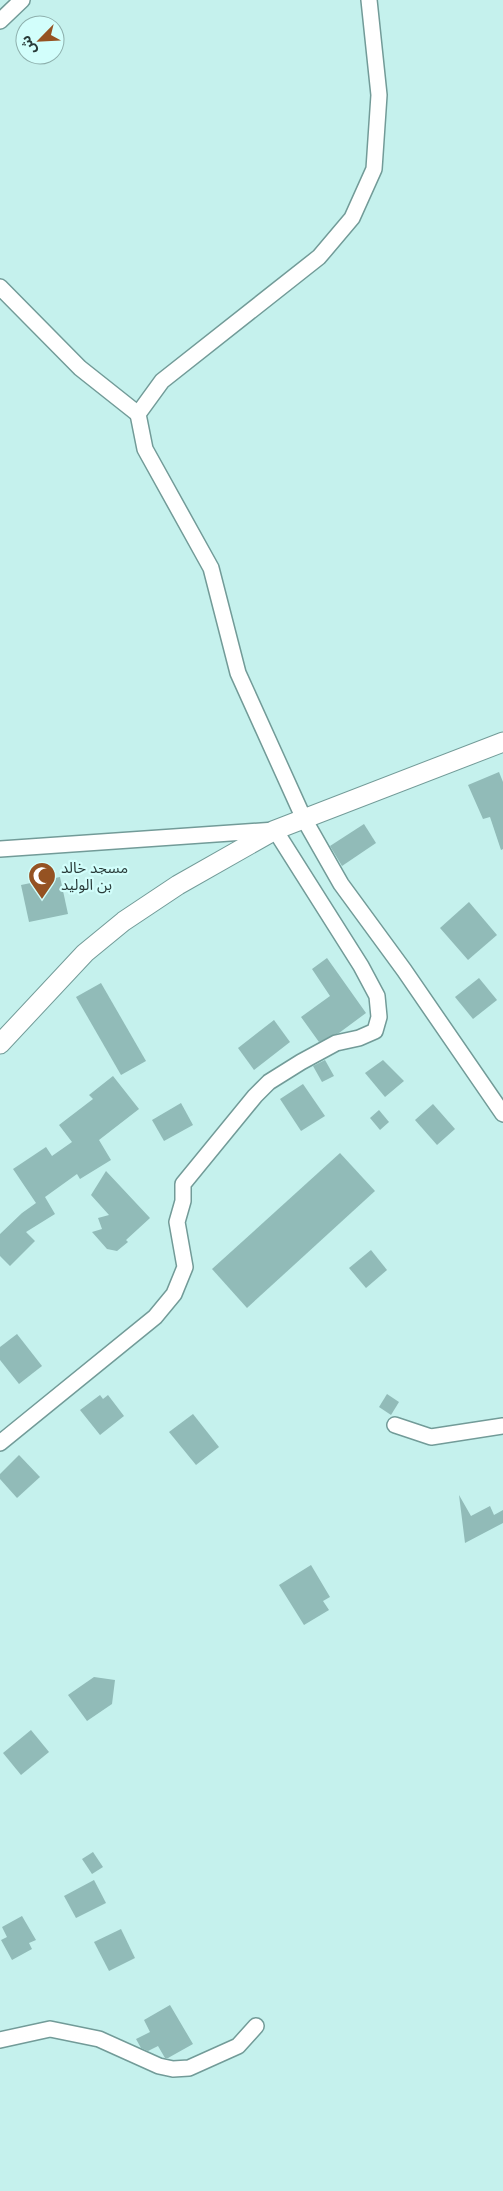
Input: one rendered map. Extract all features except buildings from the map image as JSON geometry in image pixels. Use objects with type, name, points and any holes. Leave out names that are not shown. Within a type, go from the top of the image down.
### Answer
[{"type":"street","points":[[0,21],[22,0]]},
{"type":"street","points":[[138,414],[162,381],[319,257],[352,218],[374,169],[379,95],[370,0]]},
{"type":"street","points":[[0,287],[80,368],[138,414],[145,449],[211,568],[238,673],[304,819],[341,884],[404,970],[503,1114]]},
{"type":"street","points":[[0,1044],[85,953],[124,921],[178,885],[275,830],[503,742]]},
{"type":"street","points":[[0,849],[275,830]]},
{"type":"street","points":[[0,1444],[155,1317],[174,1294],[185,1267],[177,1222],[183,1201],[183,1184],[255,1096],[269,1082],[301,1062],[336,1043],[358,1038],[374,1031],[379,1017],[377,996],[361,966],[275,830]]},
{"type":"street","points":[[395,1425],[431,1437],[503,1426]]},
{"type":"street","points":[[0,2040],[50,2029],[99,2039],[159,2066],[173,2069],[189,2068],[238,2046],[256,2026]]},
{"type":"place","name":"مسجد خالد بن الوليد","points":[[42,900]]}]
